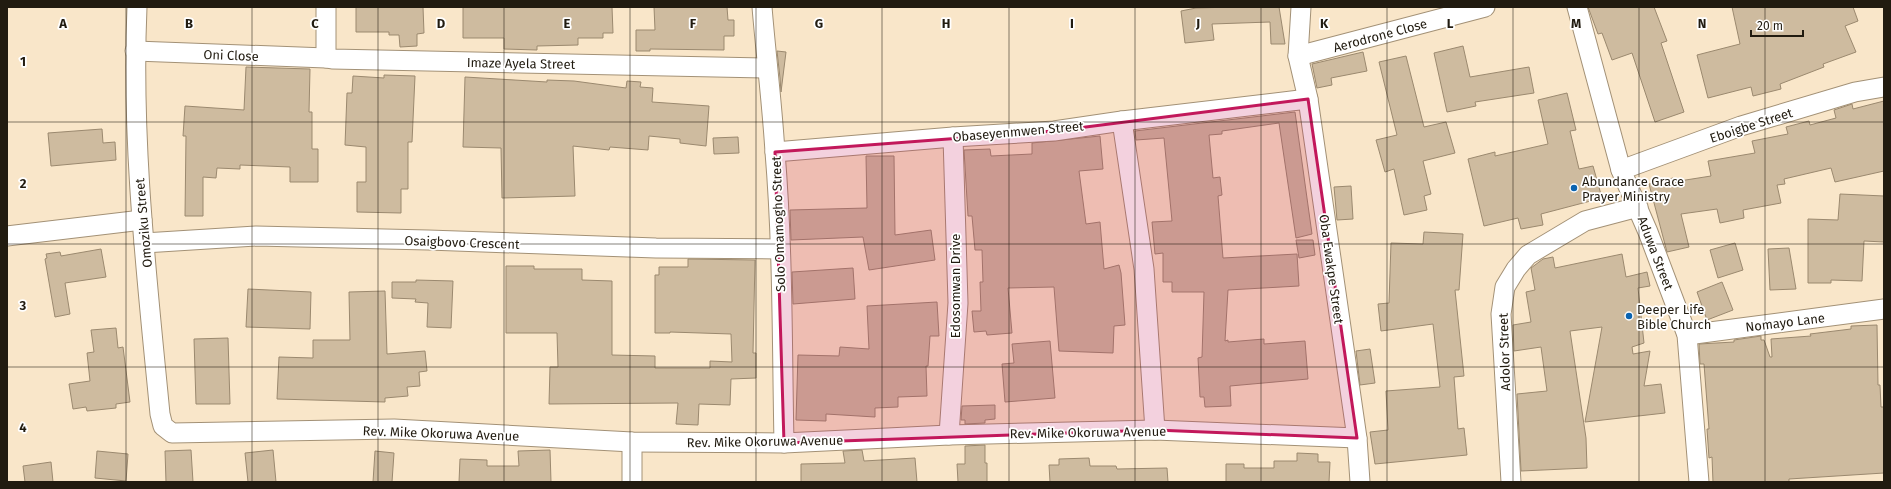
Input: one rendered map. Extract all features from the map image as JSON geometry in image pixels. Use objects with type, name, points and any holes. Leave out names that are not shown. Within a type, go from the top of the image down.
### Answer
[{"type":"street","name":"Omoziku Street","points":[[137,7],[135,51],[139,188],[160,414],[163,426],[172,433]]},
{"type":"street","points":[[326,7],[326,58]]},
{"type":"street","name":"Solo Omamogho Street","points":[[762,7],[766,68],[775,152],[780,249],[784,443]]},
{"type":"street","name":"Oba Ewakpe Street","points":[[1301,7],[1298,56],[1308,99],[1357,438],[1360,482]]},
{"type":"street","name":"Aerodrone Close","points":[[1298,56],[1485,7]]},
{"type":"street","name":"Aduwa Street","points":[[1577,7],[1621,170],[1638,207],[1686,335],[1699,482]]},
{"type":"street","name":"Oni Close","points":[[135,51],[326,58]]},
{"type":"street","name":"Imaze Ayela Street","points":[[326,58],[766,68]]},
{"type":"street","name":"Eboigbe Street","points":[[1621,170],[1741,126],[1855,92],[1884,87]]},
{"type":"street","name":"Obaseyenmwen Street","points":[[775,152],[953,137],[1054,132],[1122,121],[1308,99]]},
{"type":"street","points":[[1122,121],[1144,269],[1155,430]]},
{"type":"street","name":"Edosomwan Drive","points":[[949,435],[958,303],[953,137]]},
{"type":"street","name":"Adolor Street","points":[[1511,482],[1501,314],[1505,287],[1516,269],[1528,255],[1585,221],[1638,207]]},
{"type":"street","points":[[7,236],[142,220]]},
{"type":"street","name":"Osaigbovo Crescent","points":[[144,243],[256,236],[656,248],[780,249]]},
{"type":"street","name":"Nomayo Lane","points":[[1686,335],[1884,309]]},
{"type":"street","name":"Rev. Mike Okoruwa Avenue","points":[[172,433],[394,429],[632,442],[784,443],[949,435],[1155,430],[1357,438]]},
{"type":"street","points":[[632,442],[632,482]]},
{"type":"highlighted area","points":[[1308,99],[1357,438],[1155,430],[784,443],[775,152],[1054,131]]},
{"type":"building","points":[[356,7],[423,7],[424,33],[417,34],[417,46],[400,47],[399,35],[389,35],[389,32],[356,32]]},
{"type":"building","points":[[463,7],[612,7],[613,33],[603,33],[603,38],[578,38],[578,45],[537,46],[537,50],[504,49],[504,38],[463,38]]},
{"type":"building","points":[[654,7],[727,7],[728,20],[734,20],[734,36],[724,36],[724,50],[650,49],[650,51],[636,51],[636,30],[655,30]]},
{"type":"building","points":[[1279,7],[1285,44],[1271,44],[1270,22],[1212,24],[1214,40],[1185,43],[1181,11],[1196,8]]},
{"type":"building","points":[[1588,7],[1654,7],[1667,41],[1661,43],[1684,112],[1655,122],[1632,53],[1612,60],[1602,33],[1598,34]]},
{"type":"building","points":[[1732,7],[1853,7],[1858,21],[1845,26],[1856,52],[1823,64],[1824,67],[1780,84],[1781,89],[1753,96],[1751,87],[1708,98],[1697,55],[1740,44]]},
{"type":"building","points":[[1463,46],[1470,77],[1529,67],[1534,93],[1475,102],[1476,106],[1447,112],[1434,53]]},
{"type":"building","points":[[777,51],[786,52],[781,92],[780,78]]},
{"type":"building","points":[[1363,52],[1367,71],[1331,78],[1332,85],[1317,88],[1312,64]]},
{"type":"building","points":[[1406,56],[1424,127],[1446,122],[1455,153],[1423,161],[1431,194],[1424,196],[1427,210],[1404,215],[1394,169],[1385,172],[1376,140],[1397,135],[1379,62]]},
{"type":"building","points":[[246,67],[310,69],[309,112],[312,112],[312,149],[318,149],[318,182],[290,182],[290,167],[240,165],[240,169],[217,168],[216,178],[203,177],[203,216],[185,216],[186,136],[183,136],[185,106],[244,110]]},
{"type":"building","points":[[384,75],[415,76],[412,142],[408,142],[408,189],[401,189],[401,213],[357,212],[357,182],[366,182],[366,147],[345,145],[347,93],[352,93],[353,76],[384,78]]},
{"type":"building","points":[[465,77],[547,82],[547,80],[574,81],[626,88],[627,81],[641,82],[640,87],[653,88],[652,102],[709,106],[706,146],[680,143],[680,139],[649,136],[648,150],[610,147],[609,150],[573,146],[575,196],[502,198],[501,148],[463,147]]},
{"type":"building","points":[[1567,93],[1576,130],[1570,131],[1579,169],[1593,166],[1602,198],[1541,214],[1543,225],[1521,229],[1518,218],[1484,226],[1468,159],[1495,152],[1495,156],[1548,144],[1538,100]]},
{"type":"building","points":[[1884,101],[1884,171],[1835,182],[1831,168],[1784,179],[1785,184],[1777,185],[1781,203],[1743,210],[1744,218],[1720,223],[1717,209],[1681,214],[1689,247],[1667,252],[1649,184],[1673,178],[1673,182],[1711,176],[1708,161],[1755,153],[1752,141],[1788,134],[1786,127],[1809,121],[1810,125],[1836,118],[1834,110],[1852,104],[1853,109]]},
{"type":"building","points":[[1295,112],[1312,234],[1296,238],[1279,123],[1222,131],[1222,134],[1209,135],[1213,178],[1220,177],[1222,195],[1218,196],[1223,258],[1297,254],[1299,286],[1228,290],[1225,341],[1264,339],[1264,344],[1305,341],[1308,379],[1230,386],[1231,406],[1205,407],[1204,397],[1200,397],[1198,358],[1202,357],[1204,292],[1172,292],[1172,282],[1163,282],[1163,253],[1155,254],[1152,222],[1172,221],[1164,138],[1136,140],[1135,131]]},
{"type":"building","points":[[102,129],[103,143],[115,142],[116,160],[51,166],[48,133]]},
{"type":"building","points":[[1100,136],[1103,169],[1079,171],[1086,224],[1100,222],[1104,269],[1119,265],[1121,273],[1125,325],[1114,326],[1113,353],[1059,351],[1054,287],[1008,288],[1012,333],[987,335],[986,331],[974,332],[972,311],[981,311],[980,282],[983,282],[982,250],[975,250],[972,216],[968,216],[964,150],[990,149],[991,156],[1032,154],[1032,143]]},
{"type":"building","points":[[738,137],[739,153],[714,154],[713,138]]},
{"type":"building","points":[[866,156],[894,156],[895,235],[931,230],[935,260],[869,270],[863,237],[791,240],[790,210],[867,208]]},
{"type":"building","points":[[1351,186],[1353,219],[1337,220],[1334,187]]},
{"type":"building","points":[[1840,194],[1884,196],[1884,242],[1864,241],[1862,281],[1831,280],[1831,283],[1808,283],[1808,219],[1838,220]]},
{"type":"building","points":[[1424,232],[1463,234],[1459,290],[1455,290],[1464,376],[1454,377],[1458,429],[1464,428],[1467,455],[1375,464],[1370,432],[1388,430],[1386,391],[1440,387],[1433,324],[1381,331],[1378,304],[1389,303],[1391,243],[1423,244]]},
{"type":"building","points":[[1296,240],[1313,240],[1315,255],[1299,258]]},
{"type":"building","points":[[1735,243],[1743,270],[1718,278],[1710,250]]},
{"type":"building","points":[[1789,248],[1796,289],[1770,290],[1768,249]]},
{"type":"building","points":[[101,249],[106,277],[65,283],[70,314],[55,317],[45,259],[47,258],[46,254],[60,252],[61,256]]},
{"type":"building","points":[[1622,254],[1626,277],[1647,272],[1650,286],[1638,288],[1644,343],[1632,347],[1633,354],[1650,351],[1644,386],[1661,384],[1665,413],[1585,422],[1602,327],[1570,331],[1586,438],[1587,468],[1521,471],[1517,394],[1547,391],[1541,347],[1514,351],[1513,325],[1531,322],[1526,292],[1535,290],[1531,268],[1543,259],[1553,257],[1555,268]]},
{"type":"building","points":[[688,259],[755,260],[753,353],[756,353],[756,378],[731,379],[730,405],[699,404],[698,425],[676,424],[678,403],[549,404],[550,367],[558,367],[557,333],[506,333],[506,266],[534,266],[534,269],[582,269],[582,280],[612,281],[612,355],[655,356],[655,368],[710,368],[710,361],[732,362],[731,334],[655,333],[655,275],[659,275],[659,267],[688,267]]},
{"type":"building","points":[[853,268],[855,299],[793,304],[792,272]]},
{"type":"building","points":[[416,280],[453,281],[451,328],[427,327],[428,303],[415,302],[416,299],[392,298],[392,282],[416,282]]},
{"type":"building","points":[[1722,282],[1733,310],[1707,320],[1697,292]]},
{"type":"building","points":[[248,289],[311,292],[310,329],[246,327]]},
{"type":"building","points":[[385,291],[387,354],[425,351],[427,371],[419,372],[420,386],[407,387],[408,396],[385,398],[385,402],[277,399],[279,357],[313,358],[313,340],[350,340],[349,292]]},
{"type":"building","points":[[937,302],[939,336],[930,336],[928,366],[926,366],[927,396],[898,397],[898,407],[875,408],[875,417],[826,414],[826,421],[796,420],[798,355],[839,356],[840,347],[869,349],[867,306]]},
{"type":"building","points":[[1877,325],[1878,385],[1880,385],[1881,407],[1884,407],[1884,473],[1789,479],[1789,482],[1713,482],[1712,457],[1709,458],[1707,429],[1709,429],[1704,364],[1700,364],[1699,344],[1734,342],[1734,340],[1761,336],[1761,340],[1764,340],[1770,357],[1772,357],[1771,339],[1811,336],[1810,334],[1851,329],[1851,326]]},
{"type":"building","points":[[116,328],[118,348],[123,347],[130,402],[116,404],[116,408],[87,411],[86,407],[73,409],[69,384],[90,381],[87,353],[94,352],[91,330]]},
{"type":"building","points":[[228,338],[230,404],[196,404],[194,339]]},
{"type":"building","points":[[1050,341],[1055,398],[1005,402],[1002,364],[1014,363],[1012,344]]},
{"type":"building","points":[[1370,349],[1375,383],[1360,385],[1356,351]]},
{"type":"building","points":[[995,405],[995,419],[985,420],[985,423],[965,424],[965,420],[961,420],[962,406]]},
{"type":"building","points":[[985,445],[987,482],[958,482],[957,464],[965,464],[965,446]]},
{"type":"building","points":[[191,450],[193,482],[166,482],[165,451]]},
{"type":"building","points":[[273,450],[276,482],[248,482],[245,453]]},
{"type":"building","points":[[550,450],[551,482],[459,482],[460,459],[487,460],[487,466],[519,466],[518,451]]},
{"type":"building","points":[[862,450],[864,461],[915,458],[917,482],[801,482],[801,464],[845,463],[843,451]]},
{"type":"building","points":[[97,451],[128,454],[126,481],[95,478]]},
{"type":"building","points":[[375,451],[394,453],[392,482],[373,482]]},
{"type":"building","points":[[1297,453],[1318,454],[1318,462],[1330,462],[1329,482],[1226,482],[1226,464],[1244,464],[1244,468],[1274,468],[1274,461],[1297,461]]},
{"type":"building","points":[[1089,458],[1090,466],[1116,466],[1117,469],[1167,468],[1168,482],[1050,482],[1049,465],[1059,465],[1059,459]]},
{"type":"building","points":[[51,462],[53,482],[25,482],[23,466]]},
{"type":"place","name":"Abundance Grace Prayer Ministry","points":[[1574,188]]},
{"type":"place","name":"Deeper Life Bible Church","points":[[1629,316]]}]
